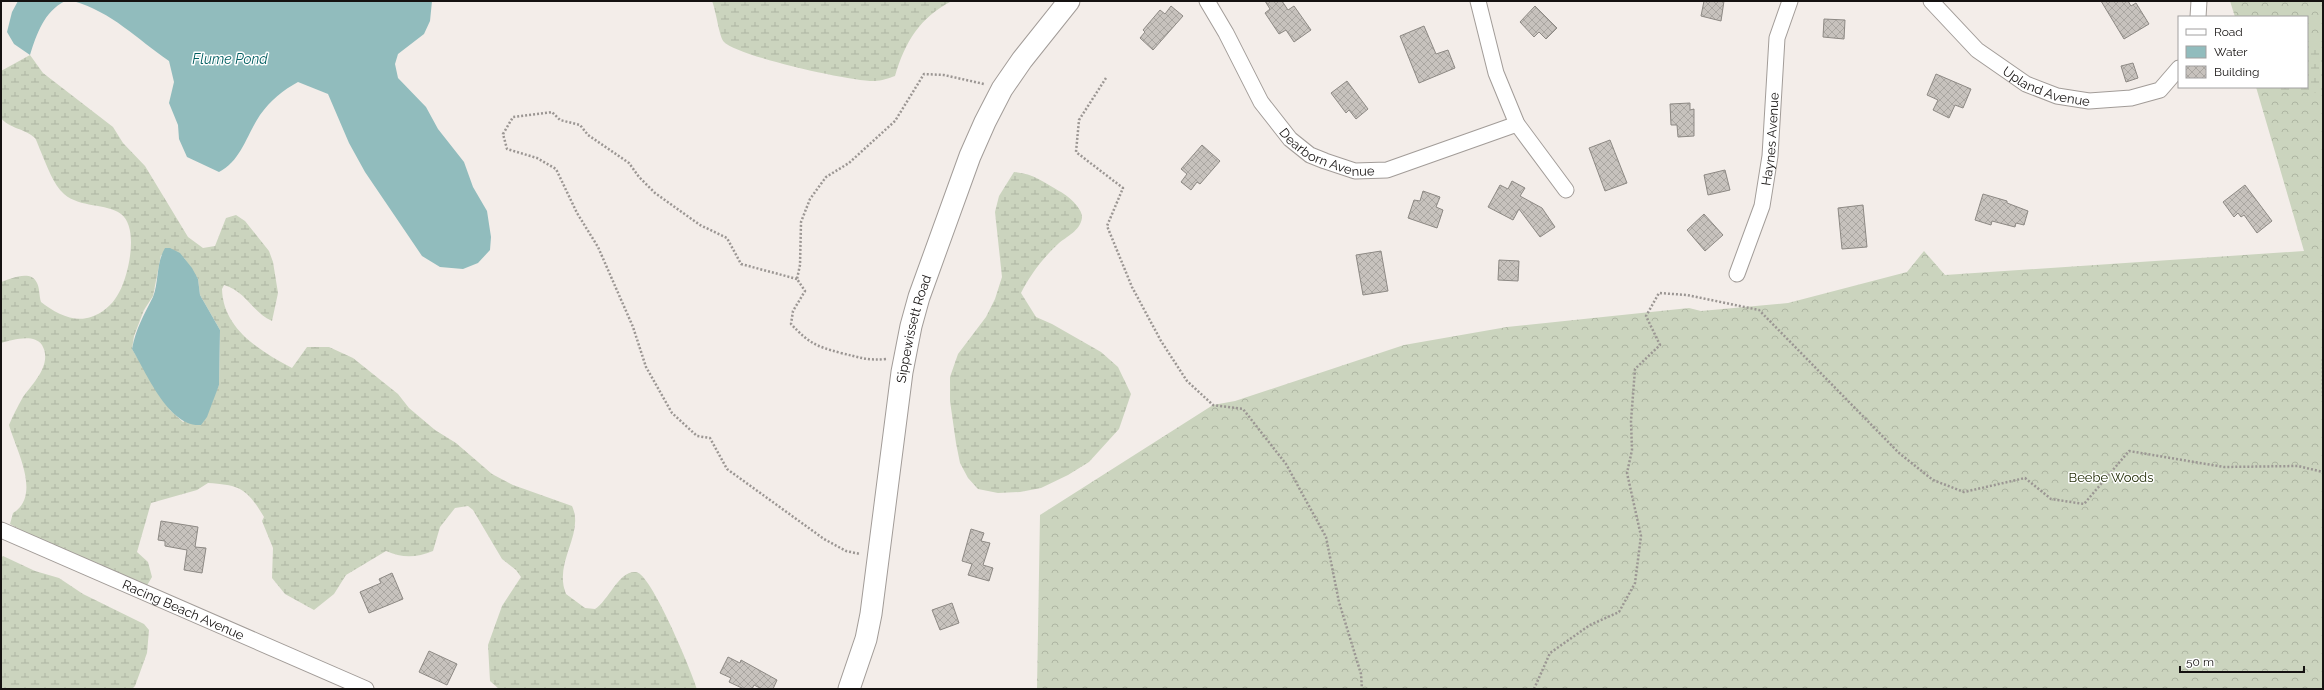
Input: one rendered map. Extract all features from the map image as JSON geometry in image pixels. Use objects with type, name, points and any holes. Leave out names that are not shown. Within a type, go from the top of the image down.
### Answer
[{"type":"main road","name":"Sippewissett Road","points":[[849,689],[866,639],[904,356],[919,298],[965,171],[985,122],[1002,89],[1038,39],[1069,1]]},
{"type":"street","name":"Dearborn Avenue","points":[[1206,1],[1226,33],[1261,102],[1290,139],[1310,155],[1325,161],[1355,171],[1387,170],[1517,124]]},
{"type":"street","points":[[1478,1],[1496,73],[1517,124],[1566,190]]},
{"type":"street","name":"Haynes Avenue","points":[[1737,274],[1762,206],[1770,156],[1777,38],[1790,1]]},
{"type":"street","name":"Upland Avenue","points":[[1930,1],[1977,50],[2026,84],[2057,96],[2090,101],[2132,98],[2160,90],[2178,69]]},
{"type":"street","points":[[2198,16],[2199,1]]},
{"type":"street","name":"Racing Beach Avenue","points":[[1,530],[366,689]]},
{"type":"path","points":[[797,279],[800,265],[801,222],[810,199],[826,177],[849,163],[894,121],[924,74],[944,75],[1002,89]]},
{"type":"path","points":[[1106,78],[1080,120],[1076,152],[1123,188],[1107,226],[1132,287],[1161,341],[1187,381],[1213,405],[1243,409],[1286,464],[1326,537],[1339,602],[1361,674],[1362,689]]},
{"type":"path","points":[[878,550],[863,555],[846,551],[800,523],[727,469],[710,438],[697,436],[672,413],[646,367],[633,327],[598,247],[577,213],[556,169],[537,158],[507,149],[503,134],[513,116],[552,112],[560,120],[580,124],[588,135],[629,162],[639,177],[655,193],[700,225],[727,238],[741,264],[797,279],[805,292],[793,311],[791,324],[805,338],[827,351],[840,353],[859,359],[880,360],[904,356]]},
{"type":"path","points":[[1534,689],[1550,653],[1590,625],[1619,612],[1635,583],[1641,536],[1626,473],[1632,450],[1631,421],[1635,369],[1660,345],[1646,316],[1659,293],[1687,295],[1759,310],[1899,453],[1933,480],[1964,492],[2025,478],[2051,498],[2084,504],[2129,451],[2224,467],[2298,466],[2323,472]]},
{"type":"path","points":[[2323,359],[2323,396]]},
{"type":"green space","points":[[712,1],[952,1],[931,15],[915,32],[904,52],[895,76],[875,81],[821,73],[771,61],[733,48],[722,39]]},
{"type":"green space","name":"Beebe Woods","points":[[2230,1],[2323,1],[2323,689],[1037,689],[1040,515],[1213,405],[1235,401],[1404,345],[1507,327],[1689,308],[1701,311],[1788,303],[1907,272],[1924,251],[1945,275],[2304,251],[2256,88],[2308,88],[2308,16],[2235,16]]},
{"type":"green space","points":[[2308,42],[2323,48],[2323,93],[2276,90],[2269,88],[2308,88]]},
{"type":"green space","points":[[30,55],[43,73],[113,127],[123,143],[145,166],[188,237],[203,248],[215,246],[226,218],[236,215],[245,221],[269,251],[273,262],[278,293],[272,321],[259,313],[244,297],[232,288],[224,285],[222,289],[224,303],[229,316],[245,337],[256,346],[292,368],[307,347],[329,347],[353,358],[398,394],[409,408],[435,430],[456,443],[492,474],[513,485],[572,506],[575,517],[575,527],[563,571],[563,582],[566,594],[585,608],[595,609],[624,576],[636,572],[643,577],[661,605],[697,689],[499,689],[490,681],[488,645],[502,606],[521,577],[516,570],[502,559],[473,510],[468,506],[455,508],[440,527],[433,551],[415,556],[403,556],[386,551],[346,575],[334,594],[314,610],[285,594],[272,578],[273,548],[262,521],[264,517],[248,494],[236,487],[208,483],[197,490],[151,503],[137,552],[148,562],[152,577],[146,587],[95,562],[65,555],[10,524],[13,513],[21,505],[26,495],[26,484],[21,459],[9,425],[23,397],[40,373],[45,359],[45,352],[42,345],[34,339],[23,338],[1,343],[1,282],[20,276],[30,277],[37,283],[41,302],[46,306],[71,318],[85,319],[99,314],[115,299],[125,278],[131,242],[130,230],[127,221],[121,214],[108,208],[85,204],[64,194],[53,180],[35,138],[27,132],[8,124],[1,118],[1,71]],"holes":[[[161,255],[184,258],[198,279],[200,295],[220,330],[219,385],[213,397],[183,422],[170,410],[132,349],[134,336],[144,310],[153,296]]]},
{"type":"green space","points":[[1014,172],[1027,174],[1043,181],[1070,199],[1082,214],[1081,223],[1076,230],[1047,255],[1028,280],[1021,293],[1036,317],[1052,324],[1101,352],[1118,367],[1131,394],[1119,429],[1089,462],[1068,475],[1041,488],[1020,492],[998,493],[978,489],[968,478],[960,463],[950,401],[950,377],[958,354],[986,317],[995,299],[1002,277],[995,212],[999,196]]},
{"type":"green space","points":[[3,556],[35,571],[59,578],[83,594],[144,624],[149,630],[147,653],[135,686],[132,689],[1,689],[1,558]]},
{"type":"water","points":[[18,1],[65,1],[52,11],[42,24],[30,55],[14,44],[7,32],[12,12]]},
{"type":"water","name":"Flume Pond","points":[[73,1],[432,1],[430,21],[424,34],[398,54],[395,64],[398,78],[426,107],[438,129],[464,162],[473,187],[487,211],[491,237],[490,250],[478,263],[463,269],[440,267],[422,256],[365,172],[349,143],[328,94],[298,82],[277,96],[268,105],[255,122],[238,154],[227,167],[219,172],[187,157],[179,139],[178,125],[169,103],[174,82],[169,61],[112,19],[87,6]]},
{"type":"water","points":[[165,248],[170,248],[180,253],[192,268],[198,279],[200,295],[220,330],[219,385],[207,417],[201,425],[189,424],[179,418],[169,408],[160,397],[132,349],[138,328],[155,291],[160,260]]},
{"type":"building","points":[[1265,1],[1282,1],[1288,10],[1294,6],[1311,30],[1294,42],[1286,30],[1279,34],[1265,13],[1270,9]]},
{"type":"building","points":[[1704,1],[1724,1],[1721,21],[1701,16]]},
{"type":"building","points":[[2101,1],[2128,1],[2131,6],[2136,3],[2149,24],[2124,39]]},
{"type":"building","points":[[1171,6],[1183,16],[1153,50],[1140,38],[1145,32],[1143,30],[1160,10],[1165,14]]},
{"type":"building","points":[[1535,6],[1557,28],[1546,39],[1539,32],[1534,37],[1520,22]]},
{"type":"building","points":[[1824,19],[1845,20],[1844,39],[1823,37]]},
{"type":"building","points":[[1424,26],[1436,54],[1448,50],[1455,68],[1419,83],[1400,36]]},
{"type":"building","points":[[2133,63],[2138,78],[2126,82],[2121,66]]},
{"type":"building","points":[[1936,74],[1971,89],[1963,108],[1955,105],[1949,118],[1933,110],[1938,100],[1927,95]]},
{"type":"building","points":[[1347,81],[1368,109],[1356,119],[1349,110],[1346,113],[1331,93]]},
{"type":"building","points":[[1690,103],[1690,110],[1694,109],[1694,136],[1678,137],[1677,125],[1671,125],[1670,104]]},
{"type":"building","points":[[1610,140],[1627,183],[1605,191],[1589,148]]},
{"type":"building","points":[[1202,145],[1220,161],[1200,184],[1197,182],[1191,190],[1181,182],[1187,174],[1181,169]]},
{"type":"building","points":[[1725,170],[1730,190],[1708,195],[1704,175]]},
{"type":"building","points":[[1512,181],[1525,188],[1520,196],[1542,208],[1555,227],[1540,237],[1519,209],[1513,220],[1488,207],[1500,185],[1508,189]]},
{"type":"building","points":[[2245,185],[2272,221],[2257,233],[2244,215],[2241,217],[2238,213],[2234,217],[2223,202]]},
{"type":"building","points":[[1423,191],[1440,197],[1436,207],[1443,210],[1437,228],[1408,218],[1414,200],[1420,201]]},
{"type":"building","points":[[1983,194],[2007,201],[2007,203],[2028,211],[2024,225],[2016,223],[2015,227],[1992,221],[1991,225],[1975,220]]},
{"type":"building","points":[[1863,205],[1867,247],[1842,249],[1838,208]]},
{"type":"building","points":[[1704,214],[1723,235],[1705,251],[1687,230]]},
{"type":"building","points":[[1381,251],[1388,291],[1363,295],[1356,255]]},
{"type":"building","points":[[1499,260],[1519,261],[1518,281],[1498,280]]},
{"type":"building","points":[[161,521],[198,527],[195,547],[206,548],[202,573],[184,570],[187,550],[165,546],[165,541],[158,540]]},
{"type":"building","points":[[971,529],[984,533],[981,541],[990,543],[983,565],[993,568],[989,581],[968,575],[972,564],[962,561]]},
{"type":"building","points":[[392,573],[403,599],[369,613],[360,592],[381,583],[379,579]]},
{"type":"building","points":[[952,603],[959,623],[940,630],[932,610]]},
{"type":"building","points":[[429,651],[457,664],[447,685],[419,672]]},
{"type":"building","points":[[728,657],[740,663],[741,660],[777,680],[773,689],[762,689],[754,685],[752,689],[744,689],[729,682],[731,678],[720,673]]}]
